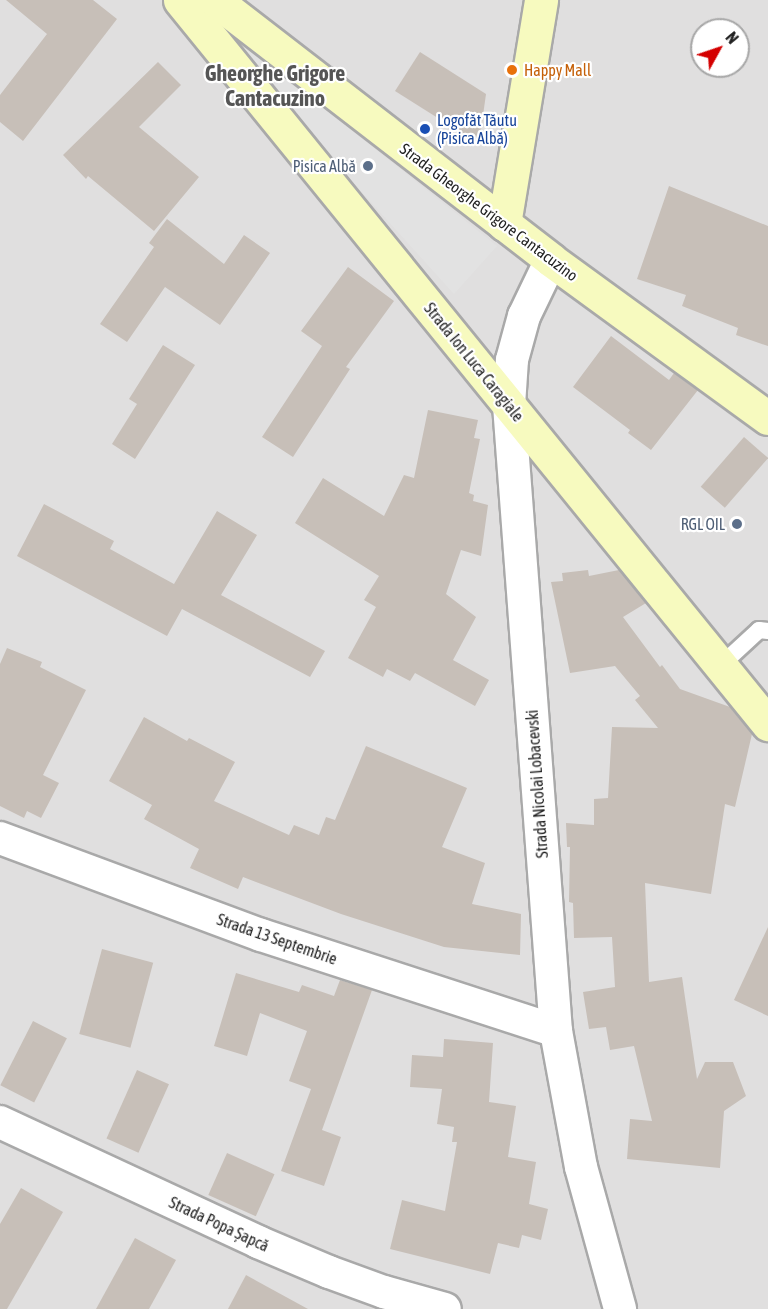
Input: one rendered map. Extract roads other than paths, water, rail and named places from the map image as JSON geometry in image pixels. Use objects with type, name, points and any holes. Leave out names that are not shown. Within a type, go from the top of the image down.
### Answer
[{"type":"main road","name":"Strada Ion Luca Caragiale","points":[[180,0],[768,724]]},
{"type":"main road","name":"Strada Gheorghe Grigore Cantacuzino","points":[[216,0],[550,260],[768,418]]},
{"type":"main road","points":[[504,224],[541,0]]},
{"type":"street","name":"Strada Nicolai Lobacevski","points":[[550,260],[524,316],[512,360],[509,405],[556,1031],[581,1167],[620,1309]]},
{"type":"street","name":"Strada 13 Septembrie","points":[[0,838],[261,935],[556,1031]]},
{"type":"street","name":"Strada Popa Șapcă","points":[[0,1122],[289,1255],[384,1293],[445,1309]]},
{"type":"lane","points":[[720,666],[759,630],[768,631]]},
{"type":"place","name":"Happy Mall","points":[[512,70]]},
{"type":"place","name":"Logofăt Tăutu (Pisica Albă)","points":[[425,129]]},
{"type":"place","name":"Pisica Albă","points":[[368,166]]},
{"type":"place","name":"RGL OIL","points":[[737,524]]},
{"type":"district","name":"Gheorghe Grigore Cantacuzino","points":[[275,86]]}]
